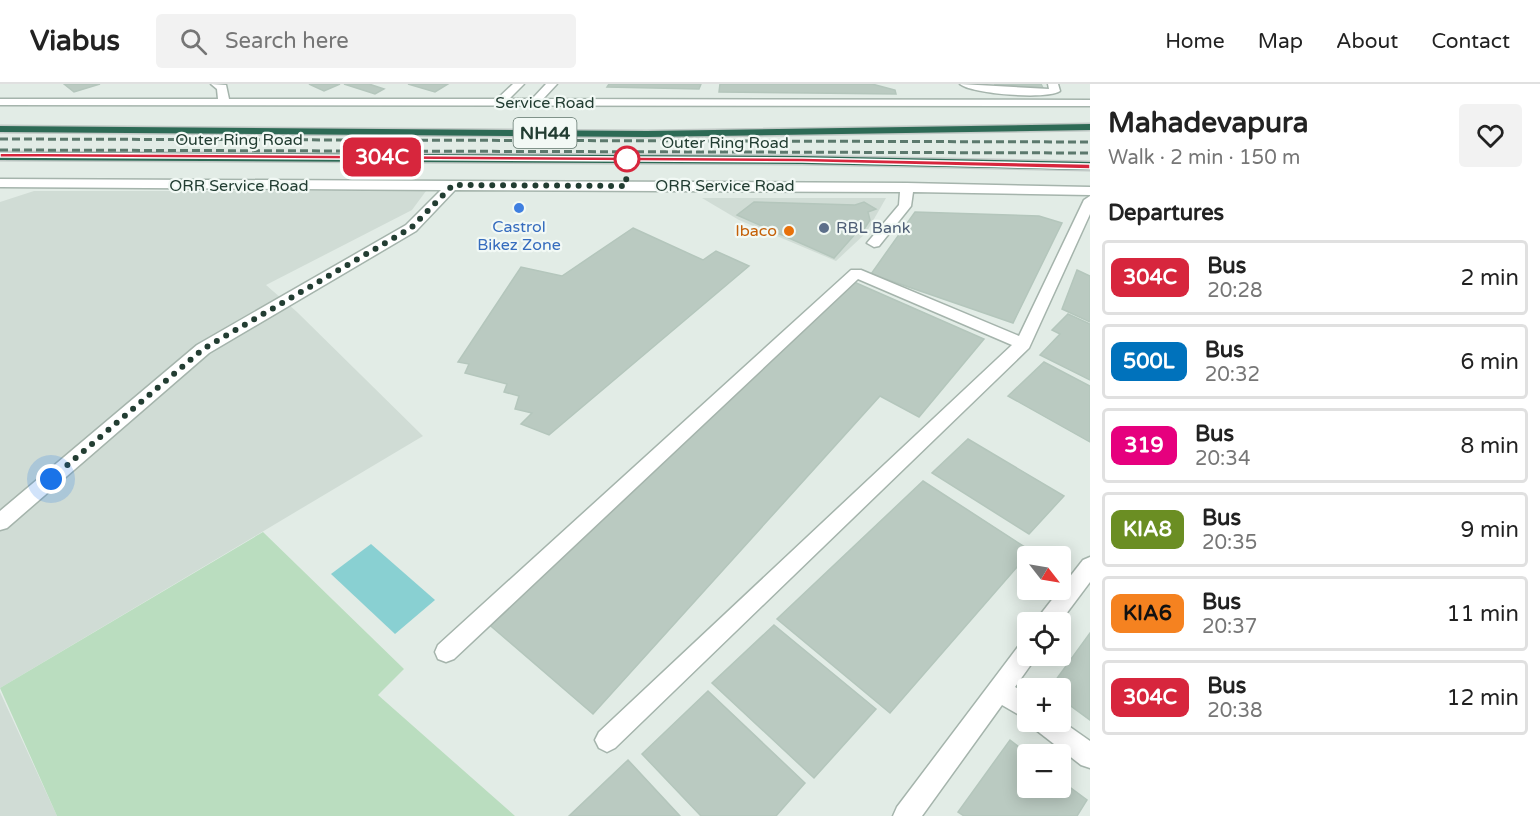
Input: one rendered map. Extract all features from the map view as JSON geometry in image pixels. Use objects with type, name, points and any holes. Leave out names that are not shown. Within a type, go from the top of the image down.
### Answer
[{"type":"highway","name":"Outer Ring Road","points":[[0,129],[647,134],[1090,127]]},
{"type":"highway","name":"Outer Ring Road","points":[[0,156],[802,160],[1090,166]]},
{"type":"street","points":[[216,84],[222,87],[224,101]]},
{"type":"street","points":[[500,102],[519,84]]},
{"type":"street","points":[[534,104],[552,84]]},
{"type":"street","points":[[965,84],[995,90],[1051,92],[1055,91],[1053,84]]},
{"type":"street","points":[[995,90],[1001,103]]},
{"type":"street","points":[[257,102],[269,91]]},
{"type":"street","name":"Service Road","points":[[0,102],[257,102],[289,96],[534,104],[1090,103]]},
{"type":"street","name":"ORR Service Road","points":[[0,183],[187,187],[453,185],[907,187],[1090,191]]},
{"type":"street","points":[[0,522],[203,349],[411,228],[453,185]]},
{"type":"street","points":[[874,243],[905,206],[907,187]]},
{"type":"street","points":[[607,740],[1023,344],[1090,200]]},
{"type":"street","points":[[446,652],[856,273],[1023,344]]},
{"type":"street","points":[[1056,612],[1090,566]]},
{"type":"street","points":[[906,816],[1017,665]]},
{"type":"street","points":[[999,689],[1017,702]]},
{"type":"street","points":[[1058,732],[1090,756]]},
{"type":"shaded area","points":[[34,191],[426,191],[412,210],[266,285],[297,312],[423,436],[0,688],[0,202]]},
{"type":"shaded area","points":[[702,198],[886,198],[866,233],[836,261],[739,220]]},
{"type":"shaded area","points":[[0,692],[57,816],[0,816]]},
{"type":"green space","points":[[263,532],[404,669],[378,695],[515,816],[57,816],[0,688]]},
{"type":"water","points":[[371,544],[435,600],[395,634],[331,574]]},
{"type":"building","points":[[64,84],[100,84],[74,92]]},
{"type":"building","points":[[309,84],[340,84],[324,91]]},
{"type":"building","points":[[344,84],[369,84],[384,89],[375,94]]},
{"type":"building","points":[[408,84],[448,84],[435,92]]},
{"type":"building","points":[[609,84],[701,84],[699,89],[607,87]]},
{"type":"building","points":[[720,84],[872,84],[895,90],[896,94],[719,92]]},
{"type":"building","points":[[994,84],[1041,84],[1043,88]]},
{"type":"building","points":[[754,202],[855,205],[864,202],[876,209],[868,212],[870,220],[861,234],[856,233],[834,258],[737,215]]},
{"type":"building","points":[[915,212],[1039,216],[1062,223],[1013,323],[871,274]]},
{"type":"building","points":[[633,228],[703,260],[716,251],[749,266],[549,435],[521,424],[532,413],[515,409],[519,396],[504,392],[507,384],[465,373],[469,364],[458,362],[521,267],[562,276]]},
{"type":"building","points":[[1077,270],[1090,276],[1090,322],[1062,309]]},
{"type":"building","points":[[854,282],[984,339],[919,417],[880,396],[593,714],[485,621]]},
{"type":"building","points":[[1068,314],[1090,324],[1090,380],[1040,355],[1060,334],[1052,330]]},
{"type":"building","points":[[1044,362],[1090,386],[1090,442],[1008,396]]},
{"type":"building","points":[[968,439],[1064,496],[1029,534],[932,473]]},
{"type":"building","points":[[923,481],[1023,546],[1017,546],[1017,567],[890,713],[777,619]]},
{"type":"building","points":[[774,625],[876,709],[814,778],[712,683]]},
{"type":"building","points":[[1090,633],[1090,720],[1071,706],[1071,678],[1057,678],[1066,666],[1071,666],[1071,659]]},
{"type":"building","points":[[708,691],[805,783],[776,816],[701,816],[642,754]]},
{"type":"building","points":[[1010,740],[1017,745],[1017,798],[1071,798],[1071,788],[1087,800],[1077,816],[964,816],[958,812]]},
{"type":"building","points":[[628,760],[680,816],[569,816]]},
{"type":"railway","points":[[0,139],[1090,142]]},
{"type":"railway","points":[[0,150],[1090,153]]},
{"type":"bus line","name":"304C","points":[[0,156],[802,160],[1090,166]]},
{"type":"place","name":"Castrol Bikez Zone","points":[[519,208]]},
{"type":"place","name":"RBL Bank","points":[[824,228]]},
{"type":"place","name":"Ibaco","points":[[789,231]]},
{"type":"route","points":[[51,479],[203,349],[411,228],[453,185],[626,186],[627,159]]}]
